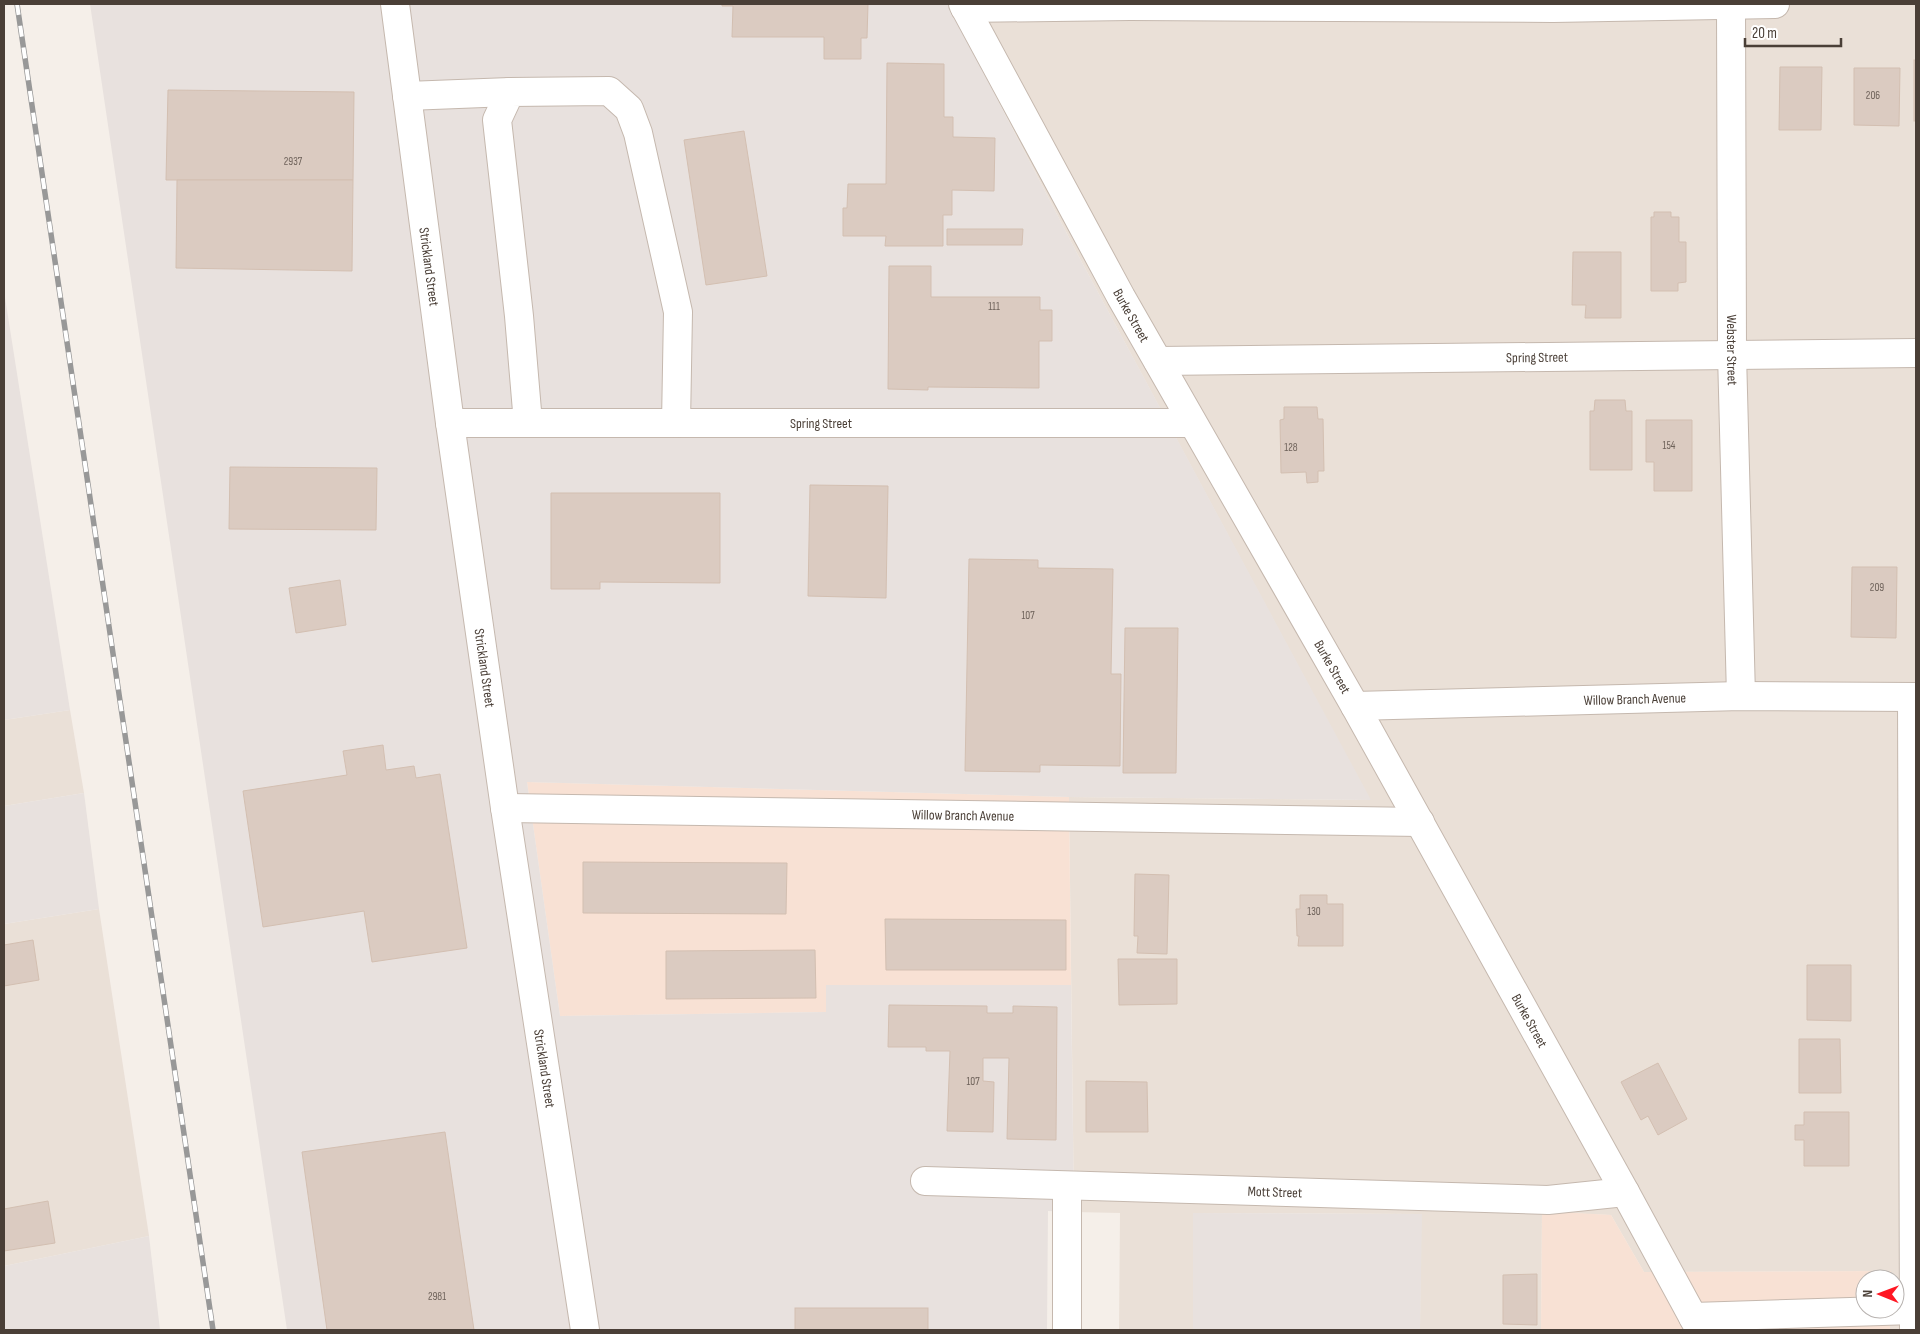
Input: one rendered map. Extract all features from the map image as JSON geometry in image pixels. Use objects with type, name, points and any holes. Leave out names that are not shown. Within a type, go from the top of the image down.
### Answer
[{"type":"street","name":"Strickland Street","points":[[395,4],[450,423],[505,808],[585,1330]]},
{"type":"street","name":"Webster Street","points":[[1731,4],[1732,354],[1741,696]]},
{"type":"street","points":[[964,6],[1553,8],[1775,4]]},
{"type":"street","name":"Burke Street","points":[[964,6],[1078,219],[1420,822],[1626,1192],[1696,1324]]},
{"type":"street","points":[[407,96],[610,91],[629,109],[638,133],[678,312],[676,423]]},
{"type":"street","points":[[510,92],[497,120],[519,316],[528,423]]},
{"type":"street","name":"Spring Street","points":[[1158,362],[1916,353]]},
{"type":"street","name":"Spring Street","points":[[450,423],[1192,423]]},
{"type":"street","name":"Willow Branch Avenue","points":[[1355,706],[1741,696],[1914,696]]},
{"type":"street","points":[[1696,1324],[1914,1320],[1914,696]]},
{"type":"street","name":"Willow Branch Avenue","points":[[505,808],[1420,822]]},
{"type":"street","name":"Mott Street","points":[[925,1181],[1548,1200],[1626,1192]]},
{"type":"street","points":[[1067,1186],[1067,1330]]},
{"type":"shaded area","points":[[90,4],[948,4],[1078,255],[1371,800],[1069,797],[527,782],[560,1016],[826,1012],[826,985],[1071,985],[1074,1212],[1048,1211],[1047,1330],[287,1330]]},
{"type":"shaded area","points":[[948,4],[1916,4],[1916,1330],[1890,1330],[1890,1319],[1905,1319],[1905,1269],[1855,1269],[1855,1271],[1644,1272],[1611,1215],[1542,1212],[1541,1330],[1420,1330],[1421,1214],[1193,1213],[1193,1330],[1119,1330],[1120,1213],[1074,1212],[1069,797],[1370,800],[1078,255]]},
{"type":"shaded area","points":[[4,291],[70,710],[4,720]]},
{"type":"shaded area","points":[[70,710],[84,793],[4,806],[4,720]]},
{"type":"shaded area","points":[[527,782],[1069,797],[1071,985],[826,985],[826,1012],[560,1016]]},
{"type":"shaded area","points":[[84,793],[99,909],[4,924],[4,806]]},
{"type":"shaded area","points":[[99,909],[149,1236],[4,1266],[4,924]]},
{"type":"shaded area","points":[[1542,1211],[1611,1215],[1644,1272],[1855,1271],[1855,1319],[1890,1319],[1890,1330],[1541,1330]]},
{"type":"shaded area","points":[[1193,1213],[1422,1214],[1420,1330],[1193,1330]]},
{"type":"shaded area","points":[[149,1236],[160,1330],[4,1330],[4,1266]]},
{"type":"building","points":[[722,4],[868,4],[867,38],[861,38],[861,59],[824,59],[824,37],[732,37],[733,6],[722,6]]},
{"type":"building","points":[[1914,60],[1916,60],[1916,121],[1914,121]]},
{"type":"building","points":[[887,63],[944,64],[944,117],[953,117],[953,137],[995,138],[994,191],[952,190],[952,215],[943,215],[943,246],[885,246],[886,236],[843,236],[843,208],[847,208],[848,184],[886,184]]},
{"type":"building","points":[[1780,67],[1822,67],[1821,130],[1779,130]]},
{"type":"building","points":[[1854,68],[1900,68],[1899,126],[1854,125]]},
{"type":"building","points":[[168,90],[354,92],[353,180],[166,180]]},
{"type":"building","points":[[744,131],[767,276],[706,285],[684,140]]},
{"type":"building","points":[[177,180],[353,180],[352,271],[176,268]]},
{"type":"building","points":[[1654,212],[1671,212],[1671,217],[1679,217],[1679,242],[1686,242],[1686,282],[1678,283],[1678,291],[1651,291],[1651,217],[1654,217]]},
{"type":"building","points":[[947,229],[1023,229],[1022,245],[947,245]]},
{"type":"building","points":[[1573,252],[1621,252],[1621,318],[1585,318],[1586,305],[1572,305]]},
{"type":"building","points":[[889,266],[931,266],[931,297],[1040,297],[1040,310],[1052,310],[1052,341],[1039,341],[1039,388],[928,387],[928,390],[888,389]]},
{"type":"building","points":[[1595,400],[1625,400],[1626,411],[1632,411],[1632,470],[1590,470],[1590,411],[1594,411]]},
{"type":"building","points":[[1284,407],[1317,407],[1318,419],[1323,419],[1324,471],[1318,471],[1318,482],[1307,483],[1306,472],[1281,473],[1280,420],[1284,419]]},
{"type":"building","points":[[1646,420],[1692,420],[1692,491],[1654,491],[1654,462],[1646,462]]},
{"type":"building","points":[[230,467],[377,468],[376,530],[229,529]]},
{"type":"building","points":[[810,485],[888,486],[886,598],[808,596]]},
{"type":"building","points":[[551,493],[720,493],[720,583],[600,582],[600,589],[551,589]]},
{"type":"building","points":[[969,559],[1038,560],[1038,568],[1113,569],[1111,674],[1121,674],[1120,766],[1040,765],[1040,772],[965,771]]},
{"type":"building","points":[[1852,567],[1897,567],[1896,638],[1851,637]]},
{"type":"building","points":[[340,580],[346,625],[296,633],[289,588]]},
{"type":"building","points":[[1125,628],[1178,628],[1176,773],[1123,773]]},
{"type":"building","points":[[383,745],[386,770],[414,766],[416,778],[440,774],[467,948],[372,962],[364,911],[263,927],[243,791],[347,775],[343,751]]},
{"type":"building","points":[[583,862],[787,863],[786,914],[583,913]]},
{"type":"building","points":[[1135,874],[1169,875],[1167,954],[1137,953],[1138,936],[1134,936]]},
{"type":"building","points":[[1300,895],[1327,895],[1327,904],[1343,904],[1343,946],[1298,946],[1299,936],[1297,936],[1296,909],[1300,909]]},
{"type":"building","points":[[885,919],[1066,920],[1066,970],[886,970]]},
{"type":"building","points":[[33,940],[39,980],[4,986],[4,945]]},
{"type":"building","points":[[815,950],[816,998],[666,999],[666,951]]},
{"type":"building","points":[[1118,959],[1177,959],[1177,1004],[1119,1005]]},
{"type":"building","points":[[1807,965],[1851,965],[1851,1021],[1807,1020]]},
{"type":"building","points":[[889,1005],[987,1006],[987,1013],[1013,1013],[1013,1006],[1057,1007],[1056,1140],[1007,1139],[1009,1058],[983,1058],[983,1081],[994,1082],[993,1132],[947,1131],[950,1051],[926,1051],[926,1047],[888,1047]]},
{"type":"building","points":[[1799,1039],[1840,1039],[1841,1093],[1799,1093]]},
{"type":"building","points":[[1658,1063],[1687,1119],[1658,1135],[1648,1116],[1641,1120],[1621,1082]]},
{"type":"building","points":[[1086,1081],[1147,1082],[1148,1132],[1086,1132]]},
{"type":"building","points":[[1804,1112],[1849,1112],[1849,1166],[1804,1166],[1804,1140],[1795,1140],[1795,1125],[1804,1125]]},
{"type":"building","points":[[445,1132],[474,1330],[327,1330],[302,1152]]},
{"type":"building","points":[[48,1201],[55,1243],[4,1251],[4,1209]]},
{"type":"building","points":[[1537,1274],[1537,1325],[1503,1324],[1503,1275]]},
{"type":"building","points":[[795,1308],[928,1308],[928,1330],[795,1330]]},
{"type":"railway","points":[[17,4],[213,1330]]}]
